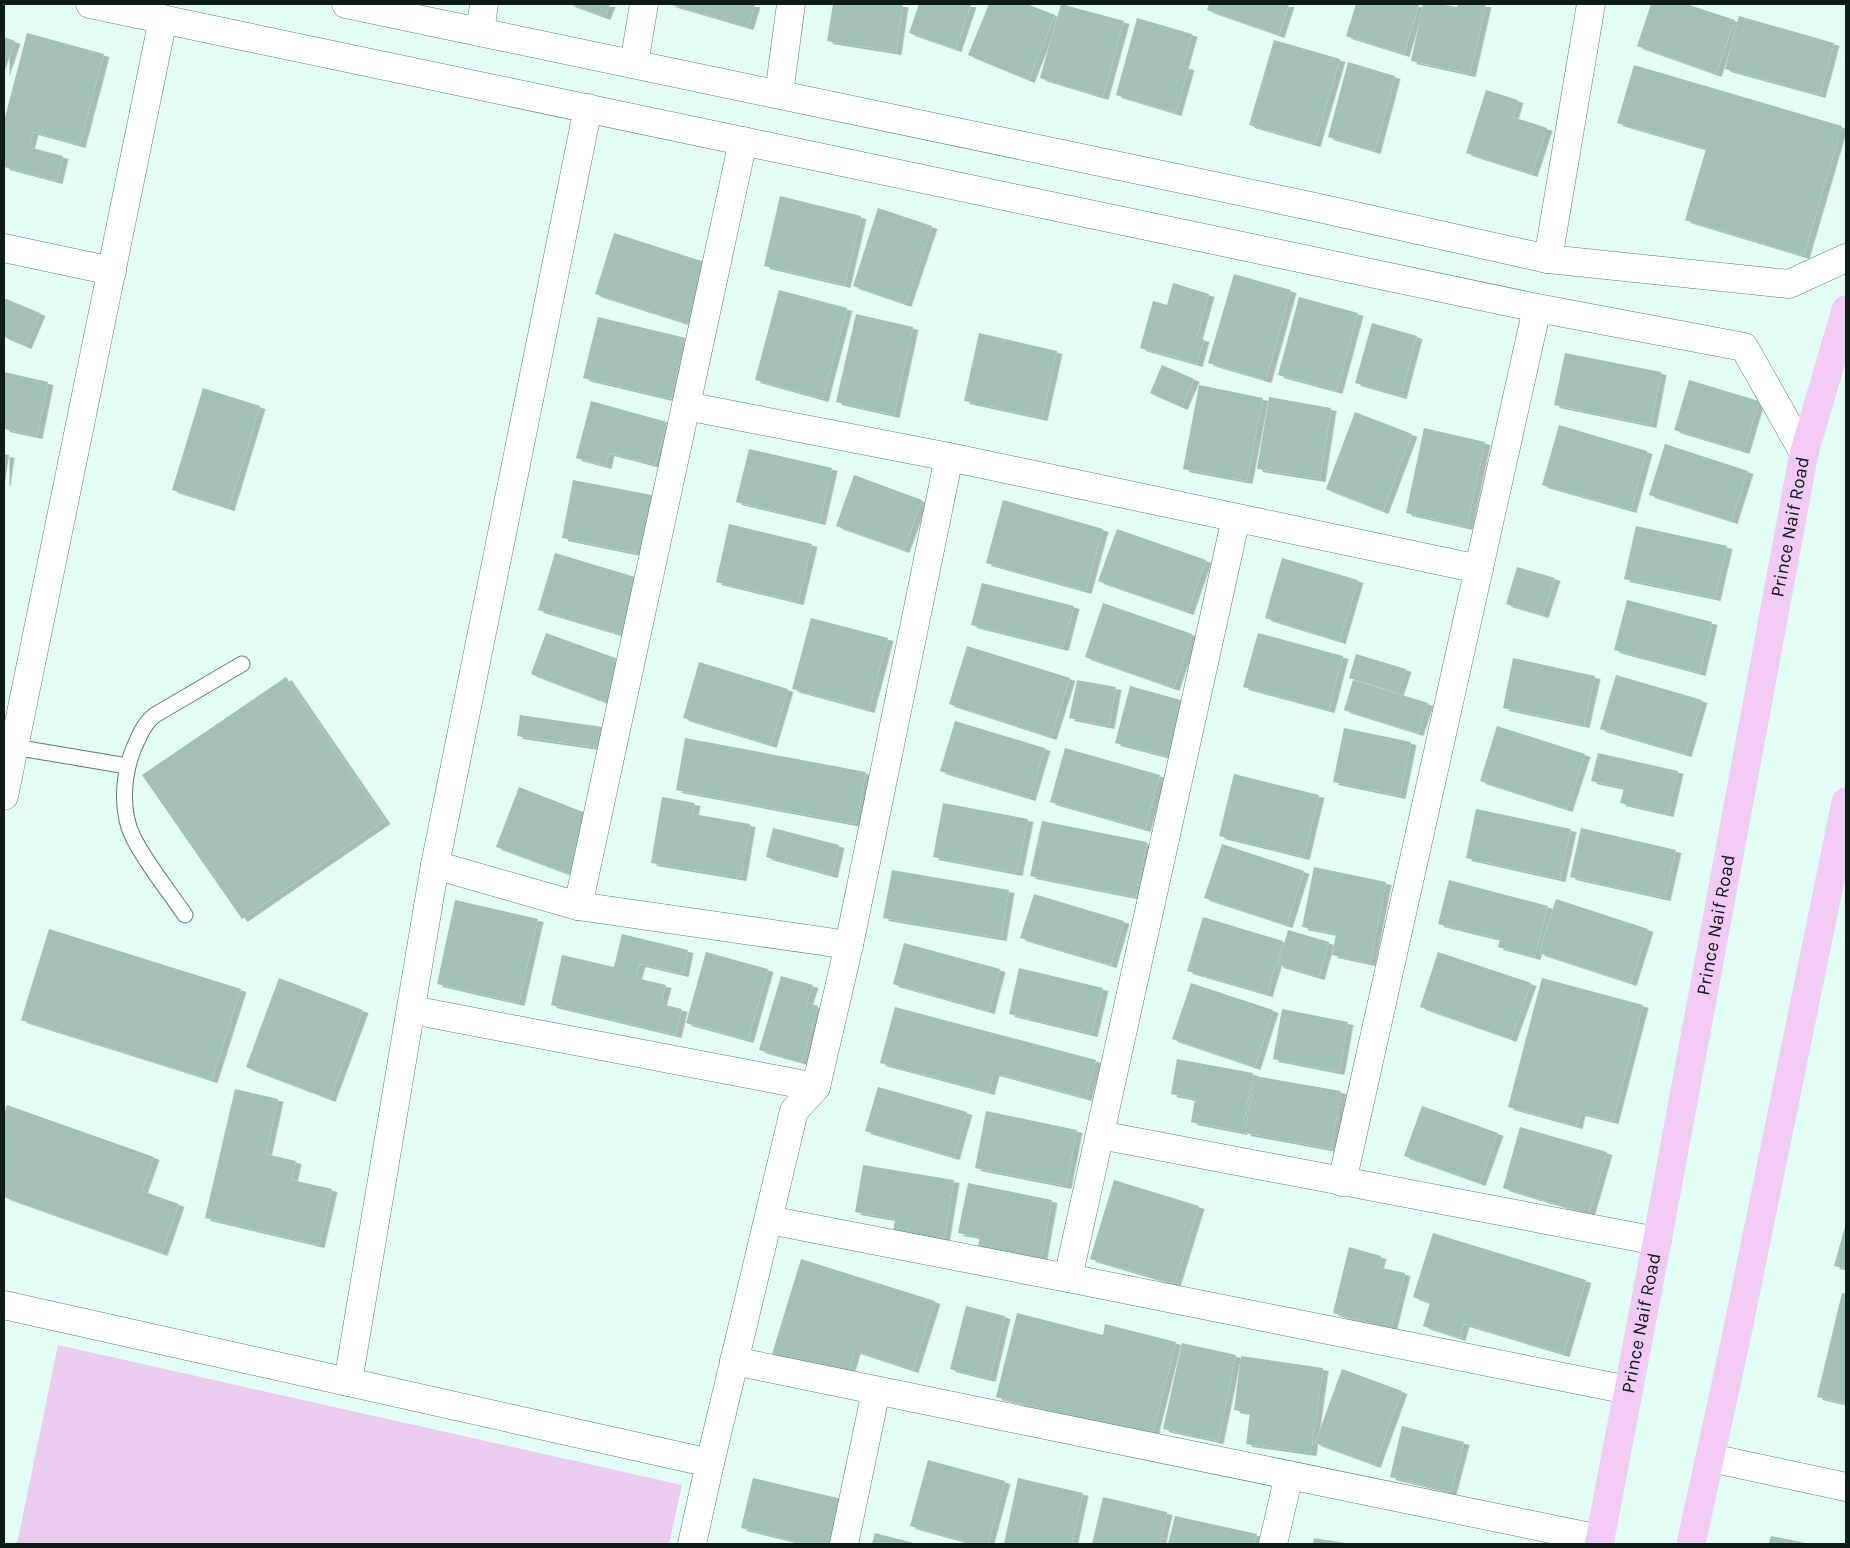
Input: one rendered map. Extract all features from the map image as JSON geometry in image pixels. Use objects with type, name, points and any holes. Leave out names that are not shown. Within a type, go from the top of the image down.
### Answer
[{"type":"main road","name":"Prince Naif Road","points":[[1600,1541],[1804,453],[1846,310]]},
{"type":"main road","points":[[1691,1544],[1711,1458],[1846,802]]},
{"type":"street","points":[[90,4],[1537,308],[1744,347],[1804,453]]},
{"type":"street","points":[[346,4],[1301,204],[1548,259],[1789,284],[1846,258]]},
{"type":"street","points":[[480,32],[484,4]]},
{"type":"street","points":[[634,64],[644,4]]},
{"type":"street","points":[[779,94],[791,4]]},
{"type":"street","points":[[1548,259],[1591,4]]},
{"type":"street","points":[[4,796],[164,19]]},
{"type":"street","points":[[348,1382],[435,865],[588,108]]},
{"type":"street","points":[[578,906],[743,141]]},
{"type":"street","points":[[4,248],[112,271]]},
{"type":"street","points":[[1342,1182],[1537,308]]},
{"type":"street","points":[[686,406],[949,457],[1479,569]]},
{"type":"street","points":[[692,1544],[794,1111],[816,1087],[849,945],[949,457]]},
{"type":"street","points":[[1068,1278],[1236,518]]},
{"type":"street","points":[[435,865],[578,906],[849,945]]},
{"type":"street","points":[[412,1010],[816,1087]]},
{"type":"street","points":[[1100,1135],[1657,1241]]},
{"type":"street","points":[[769,1220],[1628,1390]]},
{"type":"street","points":[[4,1305],[710,1463]]},
{"type":"street","points":[[734,1361],[1600,1541]]},
{"type":"street","points":[[844,1544],[876,1391]]},
{"type":"street","points":[[1711,1458],[1846,1487]]},
{"type":"street","points":[[1273,1544],[1289,1475]]},
{"type":"lane","points":[[185,915],[134,838],[128,823],[125,808],[127,766],[139,735],[147,721],[242,664]]},
{"type":"lane","points":[[14,747],[127,766]]},
{"type":"shaded area","points":[[58,1345],[682,1485],[669,1544],[17,1544]]},
{"type":"building","points":[[569,4],[610,4],[605,17]]},
{"type":"building","points":[[669,4],[755,4],[748,27]]},
{"type":"building","points":[[833,4],[903,4],[896,52],[827,41]]},
{"type":"building","points":[[919,4],[971,4],[956,49],[909,33]]},
{"type":"building","points":[[989,4],[1027,4],[1055,15],[1029,80],[968,55]]},
{"type":"building","points":[[1061,4],[1124,21],[1103,97],[1040,78]]},
{"type":"building","points":[[1209,4],[1289,4],[1279,35],[1207,10]]},
{"type":"building","points":[[1356,4],[1419,4],[1404,54],[1346,36]]},
{"type":"building","points":[[1423,4],[1457,7],[1458,4],[1486,4],[1470,74],[1411,61]]},
{"type":"building","points":[[1651,4],[1686,4],[1735,20],[1716,74],[1637,46]]},
{"type":"building","points":[[1739,16],[1834,43],[1820,95],[1725,69]]},
{"type":"building","points":[[1137,18],[1192,34],[1183,66],[1189,67],[1176,113],[1116,95]]},
{"type":"building","points":[[27,33],[104,54],[80,145],[33,132],[29,147],[63,156],[57,181],[4,167],[4,121]]},
{"type":"building","points":[[4,37],[15,41],[4,73]]},
{"type":"building","points":[[1274,40],[1340,59],[1315,144],[1249,125]]},
{"type":"building","points":[[1348,62],[1395,76],[1375,151],[1328,137]]},
{"type":"building","points":[[1634,65],[1842,126],[1804,256],[1685,220],[1706,149],[1617,123]]},
{"type":"building","points":[[1486,90],[1518,100],[1513,117],[1547,128],[1532,174],[1466,153]]},
{"type":"building","points":[[780,196],[861,216],[845,285],[764,266]]},
{"type":"building","points":[[878,208],[932,226],[906,304],[853,286]]},
{"type":"building","points":[[614,233],[708,263],[689,324],[595,294]]},
{"type":"building","points":[[1234,274],[1291,290],[1266,380],[1208,363]]},
{"type":"building","points":[[1173,283],[1209,294],[1197,337],[1204,339],[1197,364],[1140,348],[1153,301],[1167,305]]},
{"type":"building","points":[[779,290],[847,308],[823,399],[755,380]]},
{"type":"building","points":[[1299,297],[1358,313],[1337,391],[1278,375]]},
{"type":"building","points":[[4,298],[40,313],[26,346],[4,337]]},
{"type":"building","points":[[856,314],[913,327],[894,415],[836,402]]},
{"type":"building","points":[[598,317],[686,338],[671,399],[583,378]]},
{"type":"building","points":[[1372,323],[1417,336],[1401,396],[1355,383]]},
{"type":"building","points":[[979,333],[1057,351],[1042,418],[964,401]]},
{"type":"building","points":[[1565,353],[1661,372],[1651,425],[1554,405]]},
{"type":"building","points":[[1162,365],[1194,379],[1182,407],[1150,393]]},
{"type":"building","points":[[4,372],[48,382],[37,436],[4,429]]},
{"type":"building","points":[[1689,380],[1759,401],[1744,451],[1674,430]]},
{"type":"building","points":[[1199,385],[1263,398],[1247,481],[1183,469]]},
{"type":"building","points":[[203,388],[260,406],[229,508],[172,490]]},
{"type":"building","points":[[1269,397],[1331,408],[1320,479],[1257,469]]},
{"type":"building","points":[[591,401],[667,422],[655,465],[609,453],[606,466],[576,458]]},
{"type":"building","points":[[1355,412],[1412,434],[1383,511],[1326,489]]},
{"type":"building","points":[[1559,425],[1647,451],[1631,510],[1542,485]]},
{"type":"building","points":[[1424,428],[1485,442],[1467,527],[1406,513]]},
{"type":"building","points":[[1665,444],[1748,471],[1732,521],[1649,495]]},
{"type":"building","points":[[749,449],[832,468],[820,522],[736,502]]},
{"type":"building","points":[[4,454],[9,455],[5,483],[4,483]]},
{"type":"building","points":[[854,475],[922,500],[904,550],[836,526]]},
{"type":"building","points":[[573,480],[657,496],[645,555],[562,538]]},
{"type":"building","points":[[1003,500],[1103,529],[1086,591],[986,563]]},
{"type":"building","points":[[729,524],[812,544],[798,602],[716,582]]},
{"type":"building","points":[[1636,526],[1727,546],[1715,598],[1624,579]]},
{"type":"building","points":[[1117,529],[1206,560],[1188,612],[1098,581]]},
{"type":"building","points":[[555,553],[642,579],[626,636],[538,610]]},
{"type":"building","points":[[1282,558],[1358,580],[1340,641],[1265,618]]},
{"type":"building","points":[[1517,567],[1555,578],[1543,615],[1506,604]]},
{"type":"building","points":[[982,583],[1074,606],[1063,648],[971,625]]},
{"type":"building","points":[[1627,600],[1712,622],[1700,673],[1614,650]]},
{"type":"building","points":[[1103,603],[1192,634],[1174,688],[1085,657]]},
{"type":"building","points":[[811,618],[888,638],[869,710],[792,689]]},
{"type":"building","points":[[546,633],[621,660],[605,702],[531,674]]},
{"type":"building","points":[[1258,633],[1343,656],[1329,710],[1243,687]]},
{"type":"building","points":[[967,646],[1070,678],[1051,737],[949,704]]},
{"type":"building","points":[[1356,654],[1406,669],[1398,693],[1349,678]]},
{"type":"building","points":[[1513,658],[1595,676],[1584,725],[1503,708]]},
{"type":"building","points":[[699,662],[788,689],[771,745],[683,718]]},
{"type":"building","points":[[1616,675],[1702,700],[1686,754],[1600,729]]},
{"type":"building","points":[[286,677],[385,821],[242,919],[142,775]]},
{"type":"building","points":[[1077,680],[1116,687],[1109,726],[1069,718]]},
{"type":"building","points":[[1353,680],[1428,703],[1418,733],[1344,710]]},
{"type":"building","points":[[1130,686],[1188,702],[1173,758],[1115,743]]},
{"type":"building","points":[[520,715],[602,727],[600,748],[517,736]]},
{"type":"building","points":[[955,721],[1045,748],[1030,798],[940,771]]},
{"type":"building","points":[[1497,726],[1585,754],[1567,809],[1480,781]]},
{"type":"building","points":[[1344,728],[1411,742],[1400,796],[1333,782]]},
{"type":"building","points":[[685,738],[866,772],[856,824],[676,790]]},
{"type":"building","points":[[1065,748],[1160,775],[1145,829],[1050,802]]},
{"type":"building","points":[[1598,753],[1678,771],[1668,814],[1620,803],[1624,788],[1591,781]]},
{"type":"building","points":[[1234,774],[1319,795],[1304,857],[1219,836]]},
{"type":"building","points":[[519,787],[596,817],[574,876],[496,847]]},
{"type":"building","points":[[662,797],[695,803],[693,814],[750,824],[741,878],[651,863]]},
{"type":"building","points":[[943,803],[1028,819],[1017,873],[933,857]]},
{"type":"building","points":[[1476,809],[1571,829],[1560,879],[1466,858]]},
{"type":"building","points":[[1042,821],[1147,842],[1136,897],[1030,876]]},
{"type":"building","points":[[773,828],[839,845],[832,875],[766,857]]},
{"type":"building","points":[[1581,828],[1676,850],[1665,898],[1570,877]]},
{"type":"building","points":[[1222,844],[1304,871],[1287,925],[1204,898]]},
{"type":"building","points":[[1314,867],[1386,882],[1370,963],[1332,955],[1336,934],[1302,927]]},
{"type":"building","points":[[892,870],[1009,890],[1001,938],[883,918]]},
{"type":"building","points":[[1449,880],[1548,906],[1535,957],[1498,947],[1500,939],[1438,924]]},
{"type":"building","points":[[1034,894],[1124,921],[1111,965],[1020,938]]},
{"type":"building","points":[[1556,899],[1648,929],[1631,983],[1539,953]]},
{"type":"building","points":[[455,900],[538,919],[519,1003],[437,984]]},
{"type":"building","points":[[1203,917],[1283,941],[1267,994],[1187,971]]},
{"type":"building","points":[[49,929],[241,989],[212,1080],[21,1020]]},
{"type":"building","points":[[1288,930],[1329,942],[1319,977],[1278,965]]},
{"type":"building","points":[[622,934],[688,950],[683,974],[640,964],[636,978],[666,985],[661,1004],[682,1009],[676,1035],[551,1005],[562,955],[614,967]]},
{"type":"building","points":[[904,943],[1000,969],[989,1011],[893,984]]},
{"type":"building","points":[[706,952],[768,969],[748,1040],[686,1023]]},
{"type":"building","points":[[1438,952],[1531,983],[1511,1039],[1420,1007]]},
{"type":"building","points":[[1019,968],[1103,988],[1092,1034],[1009,1014]]},
{"type":"building","points":[[781,976],[813,985],[807,1003],[818,1006],[802,1062],[759,1050]]},
{"type":"building","points":[[279,978],[363,1010],[330,1099],[246,1067]]},
{"type":"building","points":[[1542,978],[1643,1005],[1613,1121],[1580,1113],[1577,1126],[1508,1107]]},
{"type":"building","points":[[1191,983],[1273,1010],[1255,1067],[1172,1039]]},
{"type":"building","points":[[895,1007],[1096,1060],[1086,1098],[994,1073],[989,1092],[880,1063]]},
{"type":"building","points":[[1282,1009],[1348,1022],[1339,1072],[1273,1059]]},
{"type":"building","points":[[1177,1059],[1253,1073],[1242,1132],[1191,1122],[1195,1099],[1171,1094]]},
{"type":"building","points":[[1255,1076],[1341,1091],[1331,1149],[1245,1133]]},
{"type":"building","points":[[878,1087],[967,1112],[954,1157],[865,1131]]},
{"type":"building","points":[[235,1089],[278,1099],[266,1154],[296,1161],[292,1180],[332,1189],[319,1245],[205,1218]]},
{"type":"building","points":[[7,1105],[154,1157],[142,1191],[179,1204],[162,1253],[4,1197],[4,1114]]},
{"type":"building","points":[[1422,1106],[1498,1133],[1480,1183],[1404,1156]]},
{"type":"building","points":[[986,1111],[1077,1130],[1066,1186],[975,1168]]},
{"type":"building","points":[[1520,1127],[1607,1152],[1589,1214],[1503,1188]]},
{"type":"building","points":[[863,1165],[954,1180],[944,1241],[893,1232],[895,1219],[855,1212]]},
{"type":"building","points":[[1114,1180],[1199,1206],[1175,1284],[1090,1259]]},
{"type":"building","points":[[968,1183],[1052,1200],[1041,1261],[977,1249],[980,1237],[958,1233]]},
{"type":"building","points":[[1846,1223],[1846,1269],[1834,1266]]},
{"type":"building","points":[[1433,1233],[1586,1280],[1564,1354],[1464,1324],[1460,1338],[1423,1326],[1430,1303],[1413,1297]]},
{"type":"building","points":[[1349,1247],[1381,1256],[1378,1267],[1405,1273],[1391,1329],[1333,1313]]},
{"type":"building","points":[[801,1259],[935,1301],[913,1370],[855,1351],[847,1378],[772,1354]]},
{"type":"building","points":[[1842,1293],[1846,1294],[1846,1404],[1817,1397]]},
{"type":"building","points":[[966,1306],[1005,1316],[990,1379],[950,1369]]},
{"type":"building","points":[[1017,1313],[1103,1335],[1105,1324],[1176,1342],[1152,1437],[996,1397]]},
{"type":"building","points":[[1182,1343],[1236,1355],[1218,1441],[1163,1429]]},
{"type":"building","points":[[1241,1356],[1323,1368],[1311,1453],[1246,1444],[1250,1413],[1234,1410]]},
{"type":"building","points":[[1342,1369],[1402,1391],[1375,1465],[1315,1443]]},
{"type":"building","points":[[1402,1426],[1464,1442],[1451,1492],[1390,1477]]},
{"type":"building","points":[[928,1460],[1005,1481],[988,1544],[974,1544],[910,1526]]},
{"type":"building","points":[[753,1478],[846,1500],[836,1544],[807,1544],[741,1528]]},
{"type":"building","points":[[1018,1478],[1083,1493],[1072,1544],[1004,1544]]},
{"type":"building","points":[[1103,1497],[1167,1512],[1160,1544],[1092,1544]]},
{"type":"building","points":[[1175,1516],[1257,1534],[1254,1544],[1168,1544]]},
{"type":"building","points":[[875,1533],[918,1544],[872,1544]]},
{"type":"building","points":[[1771,1536],[1806,1543],[1806,1544],[1769,1544]]},
{"type":"building","points":[[1314,1538],[1346,1543],[1346,1544],[1313,1544]]}]
